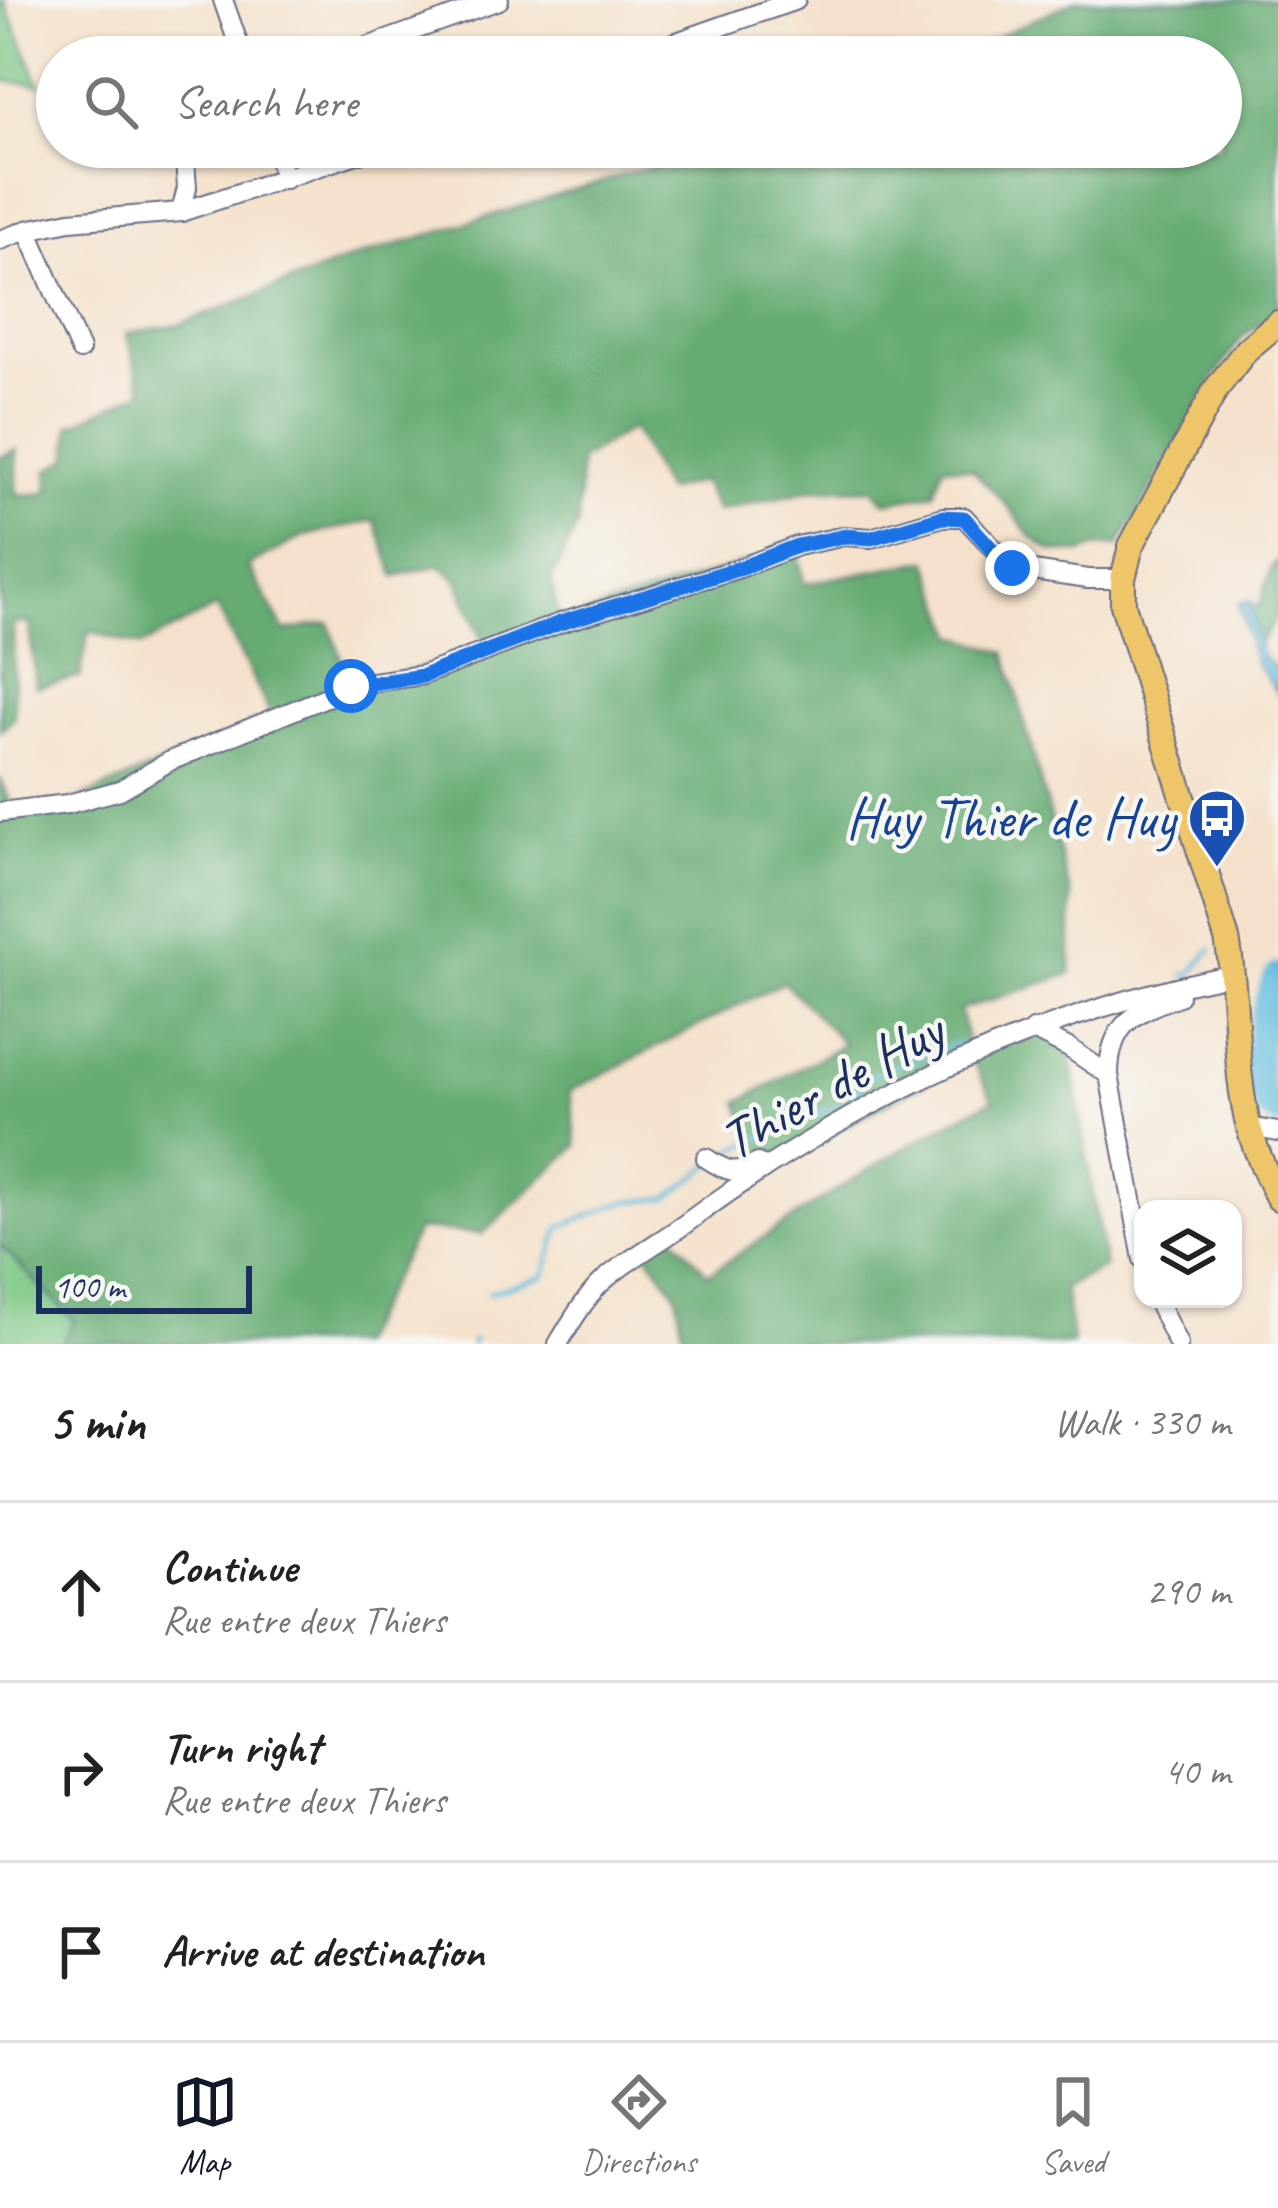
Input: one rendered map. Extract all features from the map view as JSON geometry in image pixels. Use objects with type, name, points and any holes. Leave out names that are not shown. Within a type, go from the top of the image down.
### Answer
[{"type":"main road","points":[[1278,323],[1247,349],[1216,389],[1131,546],[1123,579],[1123,605],[1227,939],[1249,1127],[1278,1198]]},
{"type":"street","points":[[223,0],[236,36]]},
{"type":"street","points":[[398,36],[500,0]]},
{"type":"street","points":[[694,36],[796,0]]},
{"type":"street","points":[[181,212],[186,168]]},
{"type":"street","points":[[281,168],[285,179]]},
{"type":"street","points":[[0,240],[70,221],[181,212],[317,168]]},
{"type":"street","points":[[27,230],[80,350]]},
{"type":"street","points":[[0,812],[68,804],[120,790],[170,761],[351,686],[423,676],[560,623],[797,546],[845,536],[871,538],[943,517],[964,518],[1012,568],[1123,579]]},
{"type":"street","name":"Thier de Huy","points":[[558,1344],[603,1281],[733,1189],[908,1085],[1033,1030],[1155,990],[1234,974]]},
{"type":"street","name":"Thier de Huy","points":[[1109,1075],[1109,1050],[1139,1010],[1190,992],[1195,982]]},
{"type":"street","points":[[1033,1030],[1109,1075],[1134,1210]]},
{"type":"street","points":[[1249,1127],[1278,1132]]},
{"type":"street","points":[[714,1163],[727,1171],[746,1169],[801,1146]]},
{"type":"street","points":[[1160,1308],[1177,1342]]},
{"type":"green space","points":[[0,0],[4,0],[36,84],[0,80]]},
{"type":"green space","points":[[1077,0],[1278,0],[1278,310],[1241,338],[1119,546],[1053,552],[1031,537],[972,469],[943,465],[934,493],[886,502],[872,488],[815,489],[717,511],[702,481],[665,491],[632,428],[580,460],[578,524],[551,581],[560,622],[797,546],[804,584],[928,560],[956,635],[1006,653],[1071,897],[1071,974],[960,1010],[971,1057],[1033,1030],[1069,1048],[1105,1267],[1064,1288],[1073,1344],[685,1344],[676,1292],[646,1252],[672,1234],[708,1274],[883,1161],[993,1100],[971,1058],[762,1170],[739,1102],[844,1044],[784,982],[570,1091],[577,1146],[482,1234],[418,1229],[357,1344],[62,1344],[74,1320],[0,1245],[0,778],[14,810],[68,804],[272,717],[217,607],[141,646],[89,631],[80,677],[36,687],[29,623],[13,623],[14,718],[0,731],[0,457],[17,450],[17,495],[48,493],[49,470],[69,458],[70,426],[143,391],[126,333],[179,325],[353,258],[646,168],[1242,168],[1242,36],[999,36]],"holes":[[[375,520],[395,576],[439,565],[457,579],[487,651],[351,686],[329,623],[285,631],[248,566],[304,536]]]},
{"type":"green space","points":[[1278,560],[1278,617],[1259,644],[1249,601],[1259,608]]},
{"type":"green space","points":[[0,1245],[74,1321],[62,1344],[0,1344]]},
{"type":"water","points":[[1249,601],[1262,656],[1274,668],[1278,664],[1278,694],[1254,660],[1239,603]]},
{"type":"waterway","points":[[1184,976],[1212,949]]},
{"type":"waterway","points":[[1278,976],[1265,1011],[1258,1068],[1268,1107],[1278,1113]]},
{"type":"waterway","points":[[720,1159],[852,1100],[862,1079],[958,1043]]},
{"type":"waterway","points":[[488,1293],[544,1276],[560,1227],[624,1202],[668,1198],[711,1165]]},
{"type":"waterway","points":[[472,1344],[473,1340]]},
{"type":"place","name":"Huy Thier de Huy","points":[[1217,869]]},
{"type":"route","points":[[351,686],[423,676],[560,623],[797,546],[845,536],[871,538],[943,517],[964,518],[1012,568]]}]
